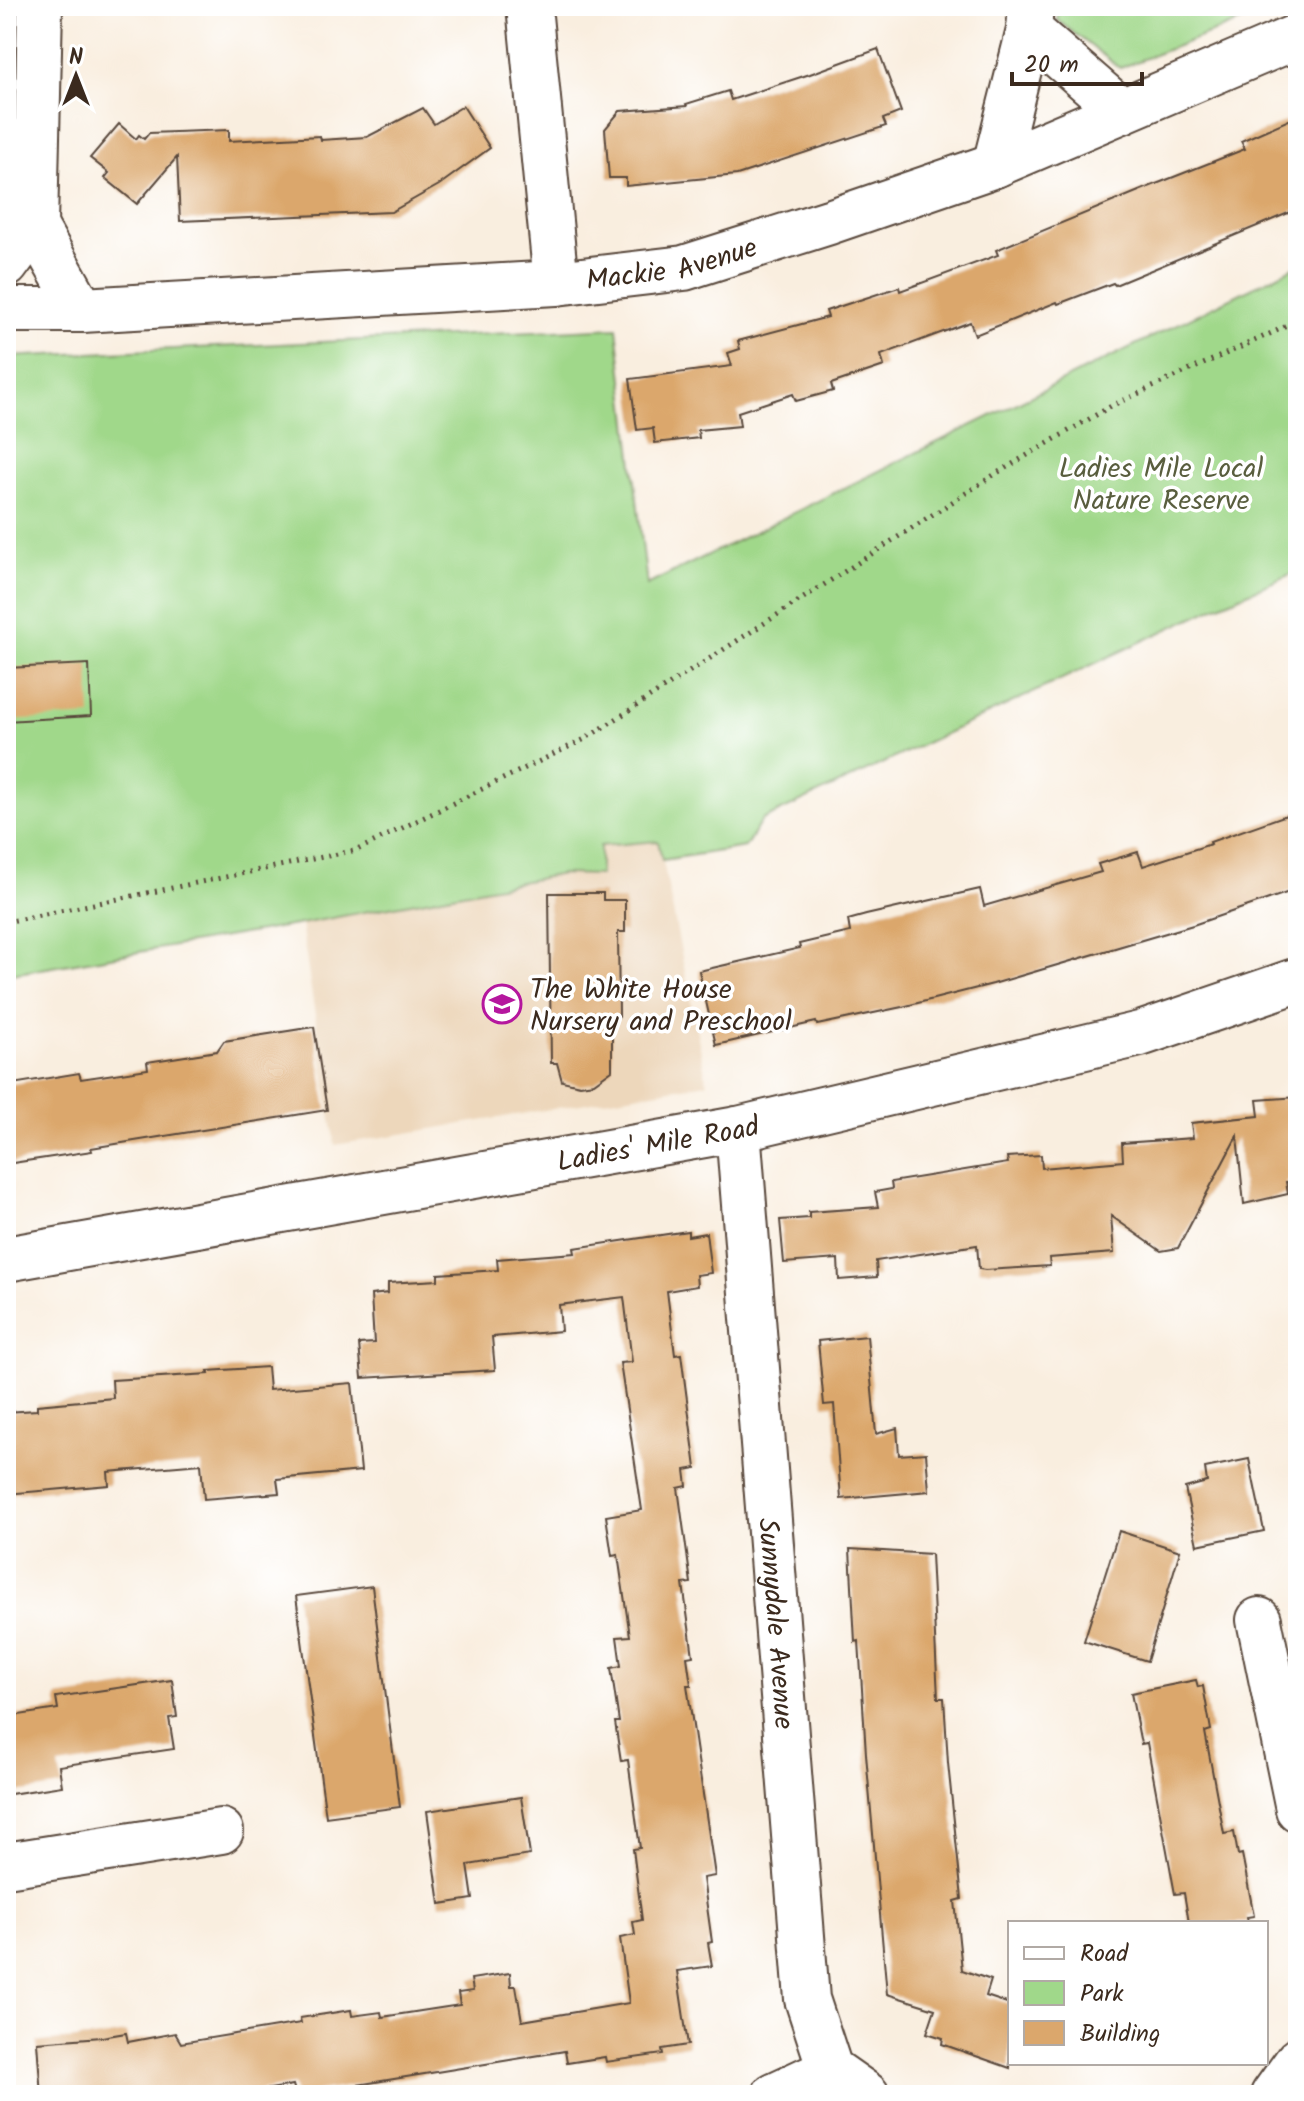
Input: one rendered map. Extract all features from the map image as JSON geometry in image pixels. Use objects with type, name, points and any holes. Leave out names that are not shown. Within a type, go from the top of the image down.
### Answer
[{"type":"street","points":[[40,6],[35,226],[82,310]]},
{"type":"street","points":[[529,6],[556,283]]},
{"type":"street","points":[[1030,18],[1122,111]]},
{"type":"street","points":[[995,165],[1030,18]]},
{"type":"street","name":"Mackie Avenue","points":[[6,310],[82,310],[556,283],[684,268],[995,165],[1298,36]]},
{"type":"street","points":[[6,265],[35,226]]},
{"type":"street","name":"Ladies' Mile Road","points":[[6,1259],[738,1129],[1140,1034],[1298,980]]},
{"type":"street","name":"Sunnydale Avenue","points":[[738,1129],[807,1999],[830,2069]]},
{"type":"street","points":[[1259,1620],[1298,1809]]},
{"type":"street","points":[[6,1865],[221,1831]]},
{"type":"street","points":[[1273,2095],[1298,2060]]},
{"type":"street","points":[[774,2095],[830,2069],[867,2095]]},
{"type":"path","points":[[6,922],[357,850],[585,739],[997,473],[1113,405],[1298,321]]},
{"type":"shaded area","name":"The White House Nursery and Preschool","points":[[659,841],[707,1083],[335,1145],[301,924],[562,874],[600,875],[600,846]]},
{"type":"green space","points":[[1059,6],[1281,6],[1120,68],[1057,20]]},
{"type":"green space","name":"Ladies Mile Local Nature Reserve","points":[[1298,265],[1298,571],[762,820],[745,847],[662,860],[658,841],[600,846],[600,875],[562,874],[301,924],[6,975],[6,357],[617,328],[647,585]]},
{"type":"building","points":[[878,49],[901,112],[883,119],[886,126],[737,175],[626,186],[626,178],[609,178],[605,129],[620,111],[687,106],[728,91],[731,100]]},
{"type":"building","points":[[463,106],[490,148],[439,185],[391,212],[180,221],[177,157],[137,204],[105,178],[109,173],[90,158],[119,124],[136,139],[139,135],[144,139],[149,133],[229,130],[229,141],[320,136],[321,140],[367,137],[423,108],[434,124]]},
{"type":"building","points":[[1298,116],[1298,209],[1115,285],[1113,283],[1057,302],[975,335],[970,322],[881,355],[884,366],[831,384],[833,391],[796,401],[793,394],[738,412],[740,426],[698,430],[699,438],[655,443],[653,428],[637,430],[630,379],[732,366],[728,353],[740,349],[738,341],[828,317],[826,311],[899,287],[900,291],[998,255],[996,250],[1245,149],[1241,141]]},
{"type":"building","points":[[89,664],[91,716],[6,721],[6,668]]},
{"type":"building","points":[[1298,811],[1298,889],[1193,925],[993,984],[902,1007],[817,1025],[816,1022],[716,1045],[699,971],[800,948],[799,944],[850,932],[848,920],[866,915],[980,889],[984,906],[1101,872],[1098,864],[1138,852],[1143,866]]},
{"type":"building","points":[[549,893],[603,893],[603,900],[625,900],[625,932],[618,932],[619,1017],[612,1017],[612,1070],[594,1083],[580,1085],[562,1081],[557,1063],[551,1063]]},
{"type":"building","points":[[314,1027],[327,1110],[6,1164],[6,1085],[79,1073],[81,1079],[148,1069],[147,1062],[217,1051],[224,1041]]},
{"type":"building","points":[[1298,1097],[1298,1181],[1286,1182],[1288,1194],[1244,1204],[1237,1136],[1178,1248],[1161,1251],[1111,1216],[1114,1253],[1049,1258],[1050,1266],[979,1269],[977,1245],[876,1261],[877,1277],[839,1280],[838,1259],[784,1263],[780,1220],[809,1218],[809,1212],[878,1207],[875,1192],[892,1189],[891,1182],[1008,1163],[1007,1157],[1041,1155],[1042,1168],[1123,1161],[1122,1143],[1193,1138],[1191,1123],[1259,1116],[1257,1100]]},
{"type":"building","points":[[688,1231],[688,1236],[706,1233],[711,1273],[696,1275],[697,1286],[667,1291],[675,1355],[681,1354],[696,1468],[685,1470],[687,1486],[678,1488],[691,1583],[683,1584],[693,1656],[687,1657],[691,1685],[687,1685],[715,1876],[703,1878],[712,1942],[708,1943],[712,1966],[677,1971],[688,2045],[662,2049],[663,2054],[606,2062],[605,2057],[567,2063],[565,2051],[296,2095],[293,2085],[237,2095],[41,2095],[37,2042],[126,2033],[128,2042],[175,2033],[181,2043],[301,2023],[300,2018],[351,2010],[352,2016],[381,2012],[382,2017],[460,2005],[458,1993],[473,1991],[471,1979],[510,1973],[511,1986],[516,1986],[522,2021],[629,2003],[620,1938],[635,1935],[633,1922],[642,1920],[633,1849],[640,1848],[628,1760],[621,1761],[611,1668],[621,1666],[617,1637],[630,1636],[618,1555],[612,1556],[606,1516],[642,1510],[620,1363],[632,1362],[624,1297],[559,1305],[561,1331],[492,1337],[495,1370],[362,1378],[359,1344],[374,1343],[371,1295],[388,1293],[388,1283],[438,1280],[438,1274],[498,1270],[497,1259],[575,1253],[574,1248]]},
{"type":"building","points":[[867,1336],[876,1434],[897,1428],[899,1455],[926,1453],[929,1491],[841,1499],[834,1404],[824,1405],[818,1341]]},
{"type":"building","points":[[267,1367],[269,1390],[352,1383],[361,1471],[277,1479],[279,1493],[204,1499],[201,1464],[108,1472],[109,1485],[6,1494],[6,1412],[37,1410],[37,1405],[113,1398],[112,1380]]},
{"type":"building","points":[[1249,1459],[1264,1531],[1197,1545],[1185,1488],[1207,1482],[1205,1468]]},
{"type":"building","points":[[1119,1531],[1180,1551],[1147,1661],[1084,1641]]},
{"type":"building","points":[[850,1549],[931,1554],[938,1698],[944,1698],[962,1899],[955,1901],[962,1970],[991,1980],[986,1996],[1008,2003],[1010,2068],[942,2044],[943,2038],[927,2033],[935,2009],[887,1994],[859,1641],[855,1642]]},
{"type":"building","points":[[372,1586],[400,1807],[326,1817],[296,1596]]},
{"type":"building","points":[[172,1680],[177,1717],[169,1718],[174,1749],[59,1766],[62,1786],[10,1794],[6,1769],[6,1717],[58,1709],[56,1697]]},
{"type":"building","points":[[1196,1680],[1198,1687],[1203,1686],[1211,1730],[1205,1732],[1224,1834],[1234,1832],[1238,1855],[1242,1854],[1254,1916],[1247,1917],[1248,1921],[1189,1921],[1184,1893],[1175,1894],[1147,1743],[1141,1744],[1131,1693]]},
{"type":"building","points":[[521,1797],[530,1855],[468,1865],[473,1899],[440,1904],[427,1811]]},
{"type":"place","name":"The White House Nursery and Preschool","points":[[502,1004]]}]
